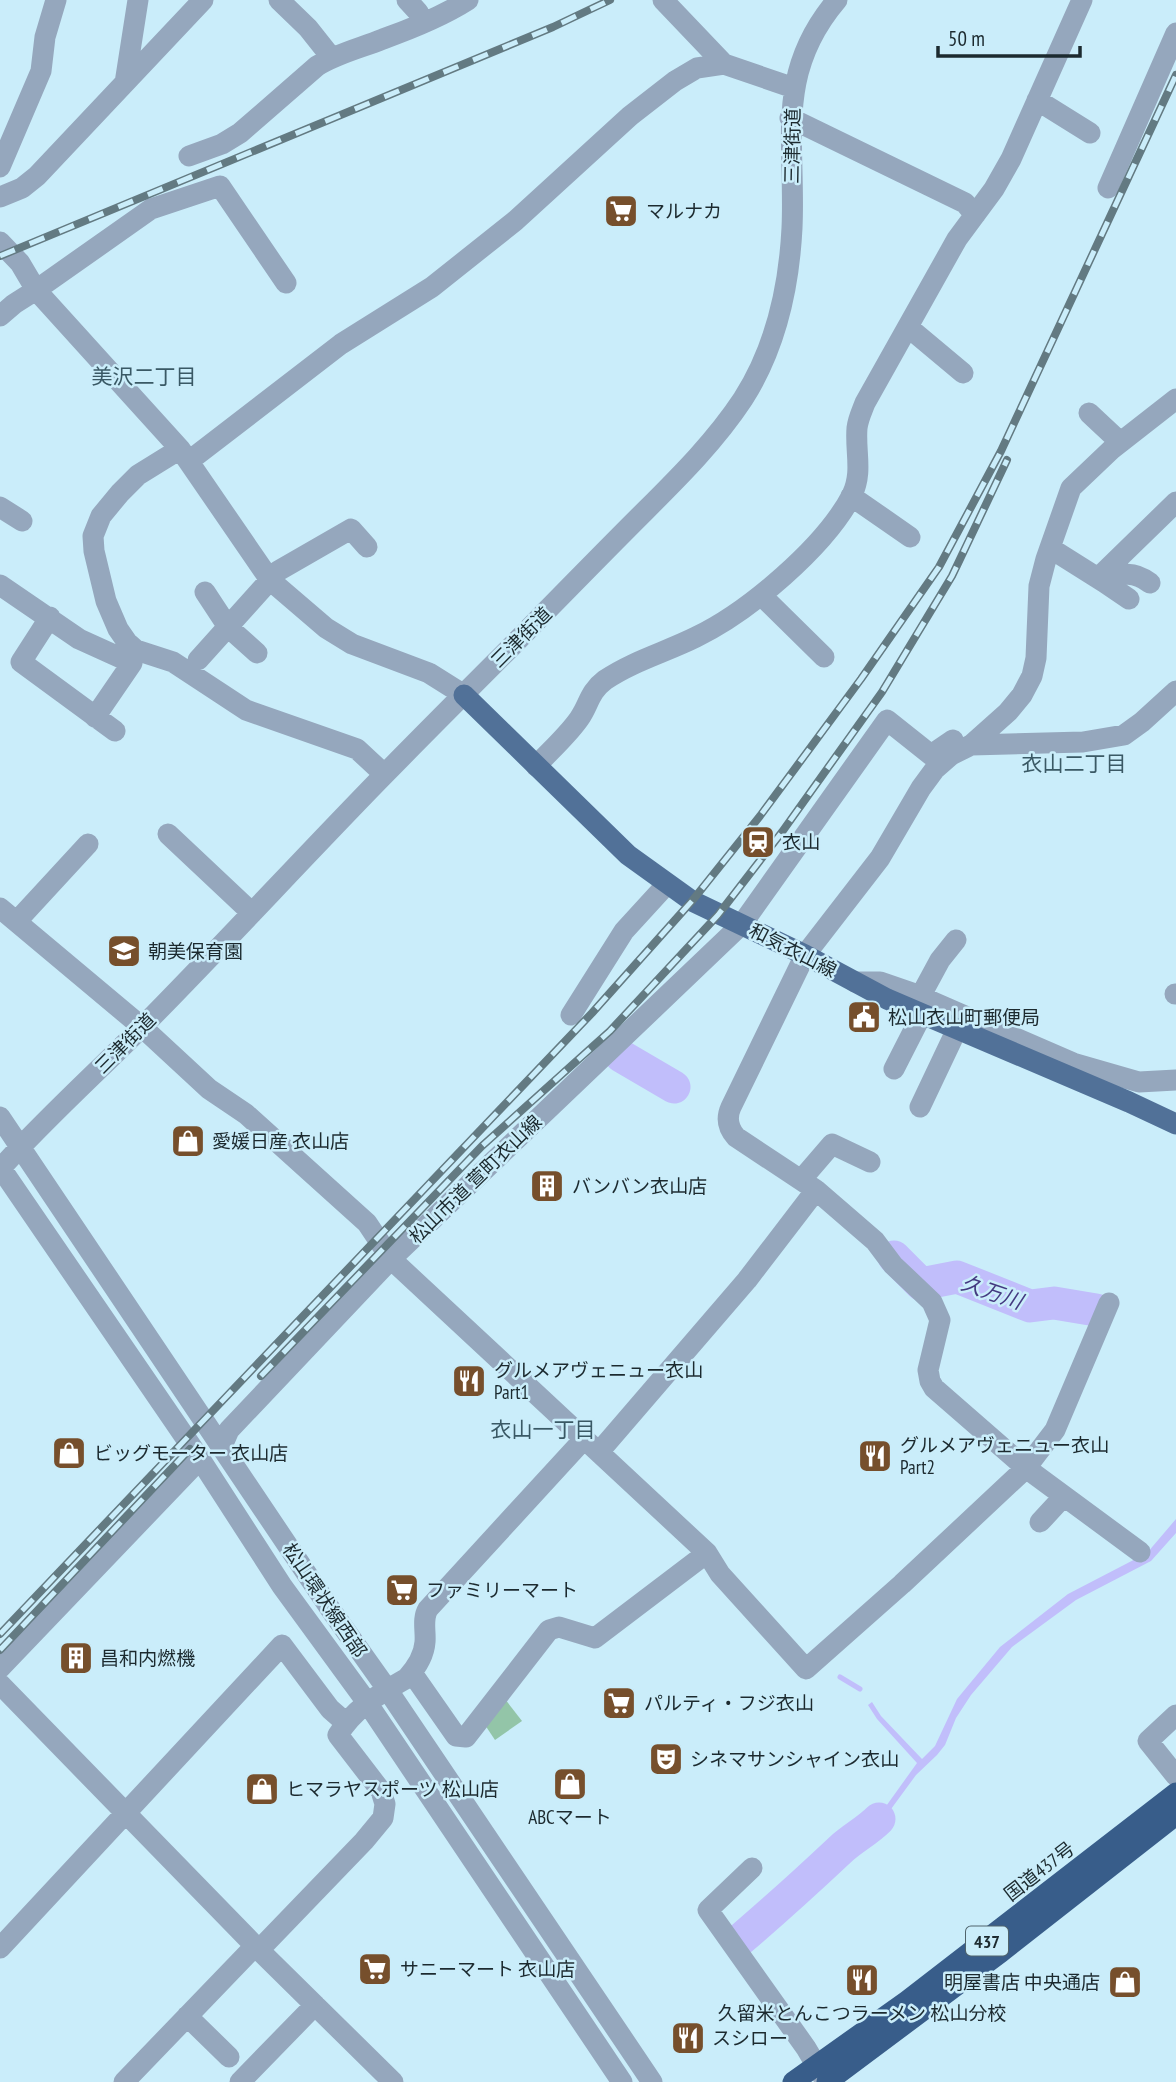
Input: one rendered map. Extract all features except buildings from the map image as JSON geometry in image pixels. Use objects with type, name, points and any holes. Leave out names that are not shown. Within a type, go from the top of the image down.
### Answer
[{"type":"highway","name":"国道437号","points":[[823,2076],[970,1954],[1176,1793]]},
{"type":"highway","name":"国道437号","points":[[793,2082],[823,2076],[1001,1952],[1176,1815]]},
{"type":"main road","name":"和気衣山線","points":[[464,695],[628,855],[667,884],[718,915],[742,924],[855,982],[921,1005],[957,1029],[1176,1124]]},
{"type":"street","points":[[0,167],[41,71],[44,37],[56,0]]},
{"type":"street","points":[[125,83],[138,0]]},
{"type":"street","points":[[0,197],[22,188],[37,176],[203,0]]},
{"type":"street","points":[[279,0],[308,28],[331,57]]},
{"type":"street","points":[[407,0],[423,22]]},
{"type":"street","points":[[189,156],[222,144],[240,133],[331,57],[386,39],[454,9],[468,0]]},
{"type":"street","points":[[663,0],[724,64]]},
{"type":"street","name":"三津街道","points":[[0,1168],[142,1027],[384,774],[687,468],[713,440],[745,396],[761,366],[774,332],[789,273],[792,223],[790,118],[794,88],[812,37],[826,13],[838,0]]},
{"type":"street","points":[[536,766],[579,720],[588,698],[603,682],[628,666],[659,655],[724,624],[792,568],[824,534],[857,484],[860,467],[857,429],[859,417],[957,239],[994,190],[1011,159],[1082,0]]},
{"type":"street","points":[[1108,188],[1176,33]]},
{"type":"street","points":[[119,49],[125,83]]},
{"type":"street","points":[[384,774],[357,749],[246,710],[173,662],[136,650],[127,642],[106,601],[94,551],[93,536],[101,516],[138,475],[184,455],[341,344],[432,287],[515,221],[630,116],[675,81],[697,68],[724,64],[794,88]]},
{"type":"street","points":[[1037,100],[1090,133]]},
{"type":"street","points":[[790,118],[965,203],[975,215]]},
{"type":"street","points":[[0,316],[151,209],[220,186],[286,283]]},
{"type":"street","points":[[0,242],[20,263],[36,290],[184,455],[270,580],[326,628],[352,644],[429,673],[464,695]]},
{"type":"street","points":[[908,327],[963,373]]},
{"type":"street","points":[[1140,1552],[1026,1468],[932,1385],[928,1370],[940,1325],[935,1306],[874,1241],[809,1185],[736,1138],[728,1119],[730,1107],[805,955],[880,858],[935,769],[951,755],[971,745],[1008,712],[1022,695],[1032,676],[1036,658],[1039,586],[1049,548],[1071,488],[1119,442],[1176,399]]},
{"type":"street","points":[[1089,413],[1119,442]]},
{"type":"street","points":[[851,496],[910,537]]},
{"type":"street","points":[[1101,580],[1176,502]]},
{"type":"street","points":[[0,507],[22,521]]},
{"type":"street","points":[[198,660],[278,571],[351,529],[368,547]]},
{"type":"street","points":[[1049,548],[1129,599]]},
{"type":"street","points":[[1101,580],[1127,573],[1138,574],[1150,583]]},
{"type":"street","points":[[0,585],[79,639],[132,663],[95,717]]},
{"type":"street","points":[[205,592],[228,627],[257,653]]},
{"type":"street","points":[[761,595],[824,657]]},
{"type":"street","points":[[50,617],[21,662],[115,732]]},
{"type":"street","points":[[971,745],[1107,740],[1124,735],[1176,691]]},
{"type":"street","name":"松山市道 萱町衣山線","points":[[222,1446],[229,1430],[391,1259],[742,924],[887,720],[931,755],[964,733],[971,745]]},
{"type":"street","points":[[168,834],[251,913]]},
{"type":"street","points":[[17,922],[88,844]]},
{"type":"street","points":[[571,1015],[624,930],[667,884]]},
{"type":"street","points":[[0,908],[142,1027],[209,1089],[246,1114],[367,1223],[391,1259],[707,1553],[720,1574],[806,1670],[1026,1468],[1055,1430],[1109,1303]]},
{"type":"street","points":[[894,1069],[940,960],[956,940]]},
{"type":"street","points":[[921,1005],[1073,1063],[1139,1082],[1176,1080]]},
{"type":"street","points":[[920,1107],[957,1029]]},
{"type":"street","name":"松山環状線西部","points":[[0,1117],[652,2082]]},
{"type":"street","points":[[124,2082],[365,1841],[383,1818],[385,1804],[381,1791],[338,1735],[366,1702],[412,1673],[423,1652],[424,1616],[428,1609],[591,1445],[747,1280],[809,1185],[832,1144],[870,1162]]},
{"type":"street","name":"松山環状線西部","points":[[0,1168],[200,1459],[282,1586],[366,1702],[622,2082]]},
{"type":"street","points":[[0,1668],[200,1459]]},
{"type":"street","points":[[1040,1522],[1064,1496]]},
{"type":"street","points":[[412,1673],[456,1736],[466,1737],[549,1630],[559,1627],[595,1638],[707,1553]]},
{"type":"street","points":[[0,1948],[282,1645],[330,1709],[346,1723]]},
{"type":"street","points":[[0,1684],[257,1948],[393,2082]]},
{"type":"street","points":[[1176,1715],[1148,1741],[1176,1776]]},
{"type":"street","points":[[752,1868],[708,1910],[823,2076]]},
{"type":"street","points":[[240,2082],[315,2005]]},
{"type":"street","points":[[187,2017],[229,2057]]},
{"type":"green space","points":[[505,1699],[522,1721],[495,1740],[485,1725]]},
{"type":"water","points":[[1176,1519],[1176,1533],[1151,1561],[1076,1600],[1012,1647],[971,1695],[937,1755],[916,1775],[869,1835],[845,1850],[841,1843],[861,1830],[884,1809],[917,1763],[877,1719],[868,1705],[872,1702],[881,1716],[922,1759],[935,1746],[957,1699],[1000,1647],[1068,1594],[1147,1553]]},
{"type":"waterway","name":"久万川","points":[[621,1056],[674,1087]]},
{"type":"waterway","name":"久万川","points":[[894,1257],[921,1284],[957,1277],[1030,1306],[1054,1303],[1096,1310]]},
{"type":"waterway","points":[[840,1677],[860,1689]]},
{"type":"waterway","points":[[741,1939],[841,1849],[879,1819]]},
{"type":"railway","points":[[0,256],[553,27],[610,0]]},
{"type":"railway","points":[[0,1634],[592,1013],[692,901],[760,816],[939,567],[1001,451],[1176,75]]},
{"type":"railway","points":[[261,1376],[482,1146],[610,1031],[718,915],[782,832],[882,692],[952,576],[1007,460]]},
{"type":"railway","points":[[0,1650],[190,1449]]},
{"type":"place","name":"マルナカ","points":[[621,211]]},
{"type":"place","name":"衣山","points":[[758,842]]},
{"type":"place","name":"朝美保育園","points":[[124,951]]},
{"type":"place","name":"松山衣山町郵便局","points":[[864,1017]]},
{"type":"place","name":"愛媛日産 衣山店","points":[[188,1141]]},
{"type":"place","name":"バンバン衣山店","points":[[547,1186]]},
{"type":"place","name":"グルメアヴェニュー衣山 Part1","points":[[469,1381]]},
{"type":"place","name":"ビッグモーター 衣山店","points":[[69,1453]]},
{"type":"place","name":"グルメアヴェニュー衣山 Part2","points":[[875,1456]]},
{"type":"place","name":"ファミリーマート","points":[[402,1590]]},
{"type":"place","name":"昌和内燃機","points":[[76,1658]]},
{"type":"place","name":"パルティ・フジ衣山","points":[[619,1703]]},
{"type":"place","name":"シネマサンシャイン衣山","points":[[666,1759]]},
{"type":"place","name":"ABCマート","points":[[570,1784]]},
{"type":"place","name":"ヒマラヤスポーツ 松山店","points":[[262,1789]]},
{"type":"place","name":"サニーマート 衣山店","points":[[375,1969]]},
{"type":"place","name":"久留米とんこつラーメン 松山分校","points":[[862,1980]]},
{"type":"place","name":"明屋書店 中央通店","points":[[1125,1982]]},
{"type":"place","name":"スシロー","points":[[688,2038]]},
{"type":"district","name":"美沢二丁目","points":[[144,376]]},
{"type":"district","name":"衣山二丁目","points":[[1074,763]]},
{"type":"district","name":"衣山一丁目","points":[[543,1429]]}]
